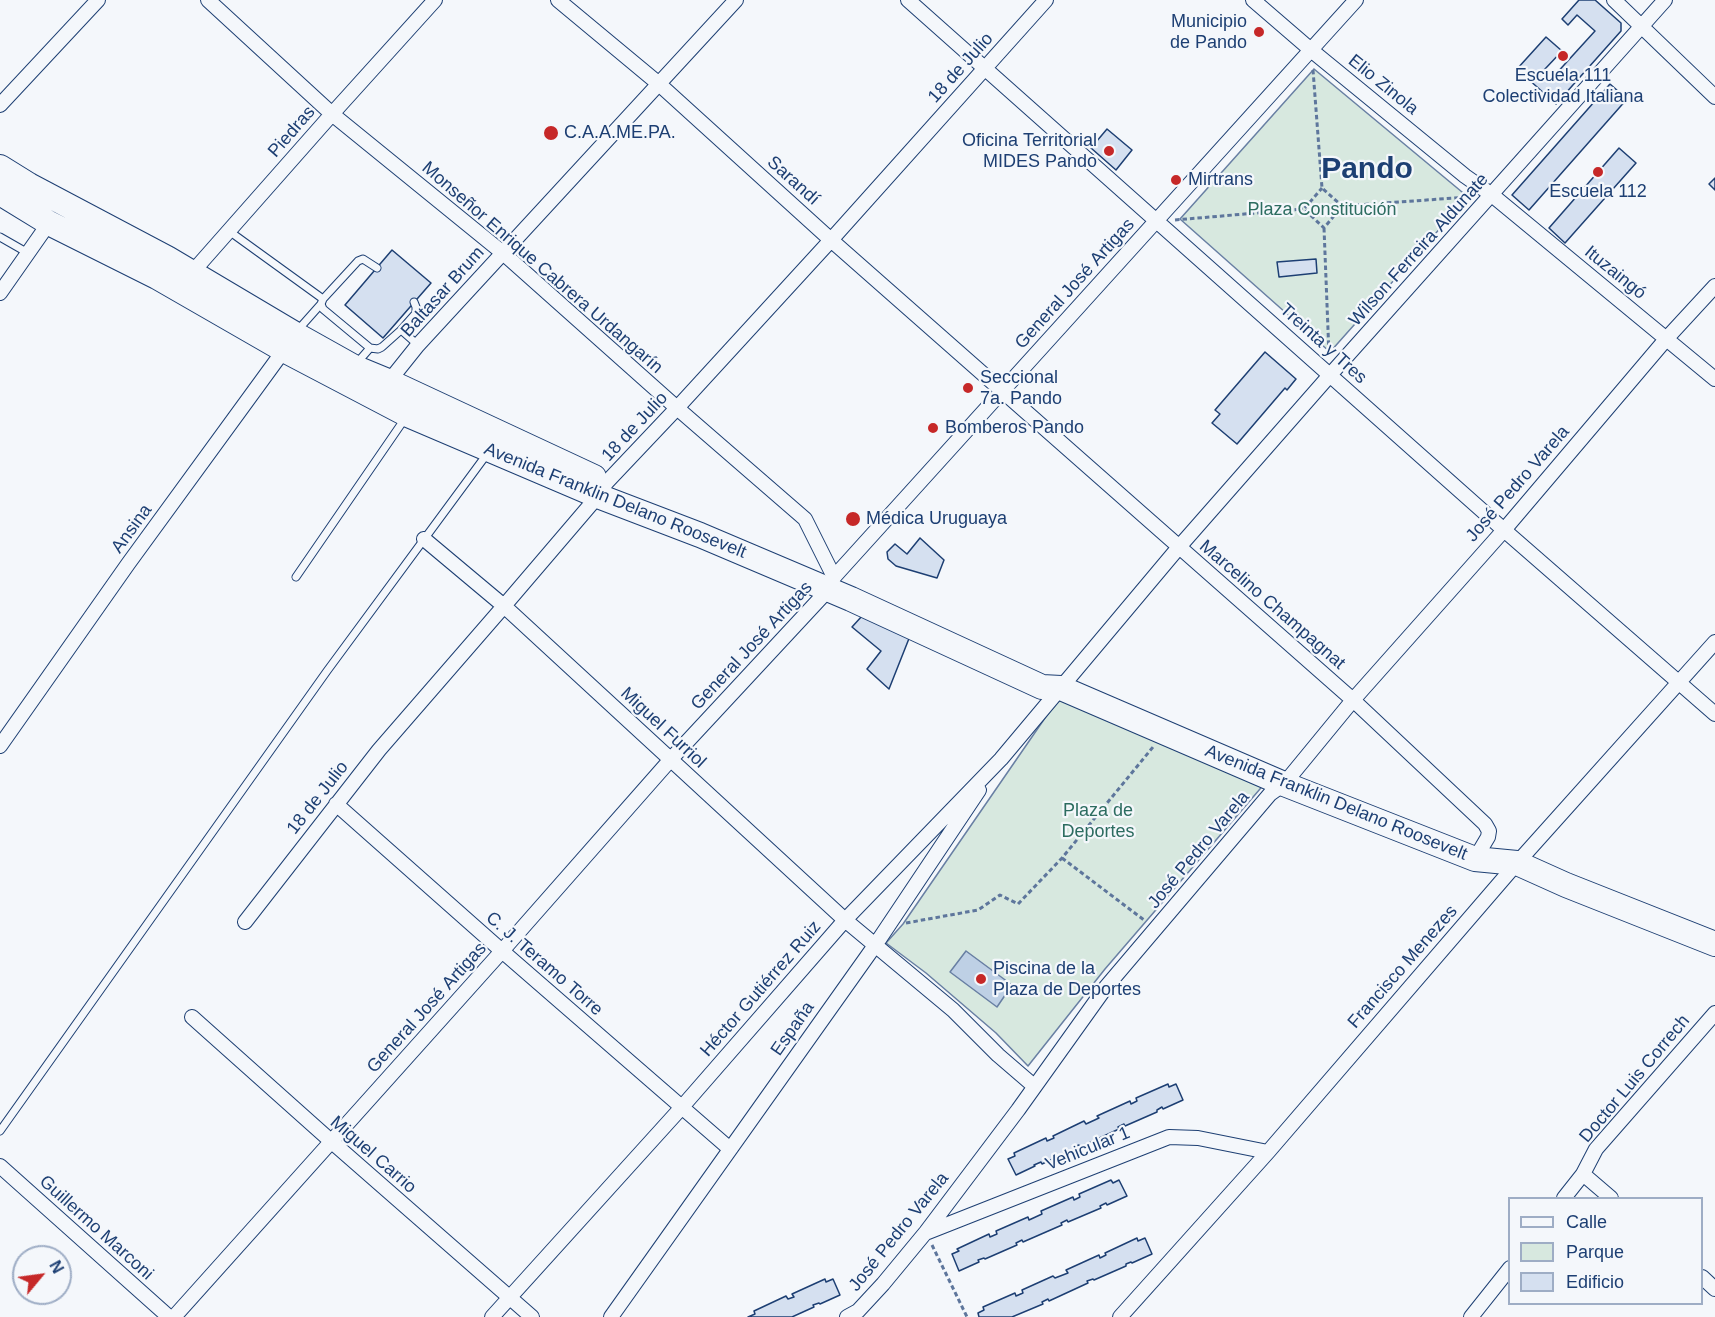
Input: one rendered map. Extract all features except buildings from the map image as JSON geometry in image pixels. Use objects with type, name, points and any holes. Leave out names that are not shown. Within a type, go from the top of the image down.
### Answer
[{"type":"highway","points":[[0,167],[29,185],[167,258],[185,282]]},
{"type":"highway","points":[[0,193],[49,223],[185,282]]},
{"type":"highway","name":"Avenida Franklin Delano Roosevelt","points":[[185,282],[290,342],[383,390],[700,535],[831,583],[1042,687],[1061,688],[1284,784],[1475,859],[1516,863],[1715,944]]},
{"type":"highway","name":"Avenida Franklin Delano Roosevelt","points":[[290,342],[354,367],[383,390],[408,415],[490,451],[602,489]]},
{"type":"street","points":[[0,105],[98,0]]},
{"type":"street","name":"Monseñor Enrique Cabrera Urdangarín","points":[[208,0],[332,114],[502,253],[805,519],[831,583]]},
{"type":"street","name":"Piedras","points":[[185,282],[435,0]]},
{"type":"street","name":"Sarandí","points":[[558,0],[659,84],[831,240],[1002,390]]},
{"type":"street","name":"Baltasar Brum","points":[[383,390],[418,345],[735,0]]},
{"type":"street","name":"Treinta y Tres","points":[[908,0],[1504,530],[1715,714]]},
{"type":"street","name":"18 de Julio","points":[[245,922],[379,750],[602,489],[831,240],[1046,0]]},
{"type":"street","name":"Elio Zinola","points":[[1253,0],[1465,176],[1492,195]]},
{"type":"street","name":"General José Artigas","points":[[174,1317],[1002,390],[1356,0]]},
{"type":"street","points":[[1614,0],[1715,97]]},
{"type":"street","name":"Wilson Ferreira Aldunate","points":[[1061,688],[1179,547],[1330,375],[1665,0]]},
{"type":"street","name":"Ituzaingó","points":[[1492,195],[1715,379]]},
{"type":"street","points":[[0,293],[49,223]]},
{"type":"street","name":"José Pedro Varela","points":[[847,1317],[858,1311],[926,1232],[1018,1110],[1106,987],[1270,794],[1284,784],[1353,700],[1504,530],[1667,338],[1715,286]]},
{"type":"street","name":"Ansina","points":[[0,746],[128,564],[290,342]]},
{"type":"street","name":"Marcelino Champagnat","points":[[1002,390],[1353,700],[1485,824],[1488,837],[1475,859]]},
{"type":"street","name":"Miguel Furriol","points":[[424,539],[504,606],[845,920],[953,1010],[998,1055],[1034,1086]]},
{"type":"street","name":"Francisco Menezes","points":[[1120,1317],[1268,1152],[1516,863],[1715,642]]},
{"type":"street","name":"Héctor Gutiérrez Ruiz","points":[[492,1317],[682,1107],[845,920],[1001,759],[1061,688]]},
{"type":"street","name":"España","points":[[611,1317],[876,944],[1001,759]]},
{"type":"street","name":"C. J. Teramo Torre","points":[[336,804],[730,1149]]},
{"type":"street","name":"Doctor Luis Correch","points":[[1564,1197],[1583,1174],[1596,1149],[1715,1013]]},
{"type":"street","name":"Miguel Carrio","points":[[192,1017],[532,1317]]},
{"type":"street","name":"Vehicular 1","points":[[926,1232],[1169,1137],[1198,1138],[1268,1152]]},
{"type":"street","name":"Guillermo Marconi","points":[[0,1166],[169,1317]]},
{"type":"street","points":[[1583,1174],[1610,1197]]},
{"type":"street","points":[[1471,1317],[1508,1269]]},
{"type":"street","points":[[1703,1279],[1715,1289]]},
{"type":"lane","points":[[229,231],[322,302]]},
{"type":"lane","points":[[0,237],[28,253]]},
{"type":"lane","points":[[290,342],[358,261],[363,259],[377,268]]},
{"type":"lane","points":[[322,302],[322,309],[370,348],[378,349],[401,330],[416,313],[414,302]]},
{"type":"lane","points":[[401,330],[418,345]]},
{"type":"lane","points":[[354,367],[370,348]]},
{"type":"lane","points":[[296,577],[408,415]]},
{"type":"lane","points":[[0,1131],[272,747],[490,451]]},
{"type":"path","points":[[1311,50],[1322,188],[1342,206],[1492,195]]},
{"type":"path","points":[[1156,221],[1304,209],[1322,188]]},
{"type":"path","points":[[1330,375],[1324,228],[1342,206]]},
{"type":"path","points":[[1304,209],[1324,228]]},
{"type":"path","points":[[890,922],[903,924],[978,910],[1000,895],[1018,903],[1062,858],[1164,734],[1167,734]]},
{"type":"path","points":[[1062,858],[1155,929]]},
{"type":"path","points":[[926,1232],[967,1317]]},
{"type":"green space","name":"Plaza Constitución","points":[[1314,69],[1468,197],[1330,352],[1180,219]]},
{"type":"green space","name":"Plaza de Deportes","points":[[1063,694],[1266,782],[1105,969],[1028,1066],[996,1033],[926,973],[886,943],[903,924]]},
{"type":"water","name":"Piscina de la Plaza de Deportes","points":[[966,951],[1012,985],[997,1007],[950,972]]},
{"type":"place","name":"Municipio de Pando","points":[[1259,32]]},
{"type":"place","name":"Escuela 111 Colectividad Italiana","points":[[1563,56]]},
{"type":"place","name":"C.A.A.ME.PA.","points":[[551,133]]},
{"type":"place","name":"Oficina Territorial MIDES Pando","points":[[1109,151]]},
{"type":"place","name":"Escuela 112","points":[[1598,172]]},
{"type":"place","name":"Mirtrans","points":[[1176,180]]},
{"type":"place","name":"Seccional 7a. Pando","points":[[968,388]]},
{"type":"place","name":"Bomberos Pando","points":[[933,428]]},
{"type":"place","name":"Médica Uruguaya","points":[[853,519]]},
{"type":"place","name":"Piscina de la Plaza de Deportes","points":[[981,979]]},
{"type":"district","name":"Pando","points":[[1367,170]]}]
